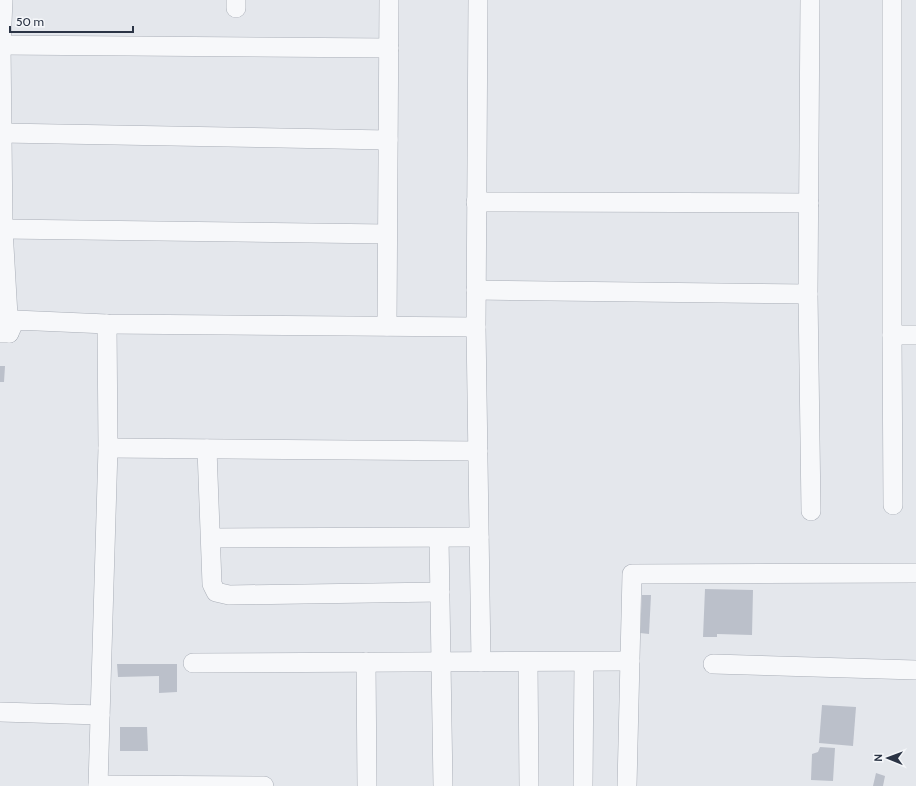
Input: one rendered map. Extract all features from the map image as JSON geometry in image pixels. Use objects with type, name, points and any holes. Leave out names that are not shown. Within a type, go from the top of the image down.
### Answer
[{"type":"street","points":[[3,0],[1,45],[4,333]]},
{"type":"street","points":[[387,326],[389,0]]},
{"type":"street","points":[[478,0],[476,326],[481,662]]},
{"type":"street","points":[[810,0],[808,294],[811,511]]},
{"type":"street","points":[[892,0],[892,505]]},
{"type":"street","points":[[1,45],[389,48]]},
{"type":"street","points":[[2,133],[388,140]]},
{"type":"street","points":[[476,202],[809,203]]},
{"type":"street","points":[[3,229],[387,234]]},
{"type":"street","points":[[476,290],[808,294]]},
{"type":"street","points":[[4,333],[15,320],[107,324],[476,326]]},
{"type":"street","points":[[107,324],[108,448],[98,785],[264,786]]},
{"type":"street","points":[[892,335],[916,335]]},
{"type":"street","points":[[108,448],[478,451]]},
{"type":"street","points":[[207,449],[212,584],[216,592],[230,595],[440,592]]},
{"type":"street","points":[[211,538],[479,537]]},
{"type":"street","points":[[439,538],[443,786]]},
{"type":"street","points":[[628,786],[632,574],[916,573]]},
{"type":"street","points":[[193,663],[630,661]]},
{"type":"street","points":[[366,662],[367,786]]},
{"type":"street","points":[[528,662],[529,786]]},
{"type":"street","points":[[583,786],[584,662]]},
{"type":"street","points":[[713,664],[916,670]]},
{"type":"street","points":[[0,712],[100,715]]},
{"type":"building","points":[[0,366],[5,366],[4,382],[0,382]]},
{"type":"building","points":[[705,589],[753,590],[752,635],[717,634],[717,637],[703,637]]},
{"type":"building","points":[[642,595],[651,595],[649,634],[640,633]]},
{"type":"building","points":[[117,664],[177,664],[177,692],[159,693],[159,676],[118,677]]},
{"type":"building","points":[[822,705],[856,707],[853,746],[819,743]]},
{"type":"building","points":[[120,727],[147,727],[148,751],[120,751]]},
{"type":"building","points":[[820,747],[835,748],[833,781],[811,780],[812,754],[818,752]]},
{"type":"building","points":[[876,773],[885,776],[883,786],[873,786]]}]
